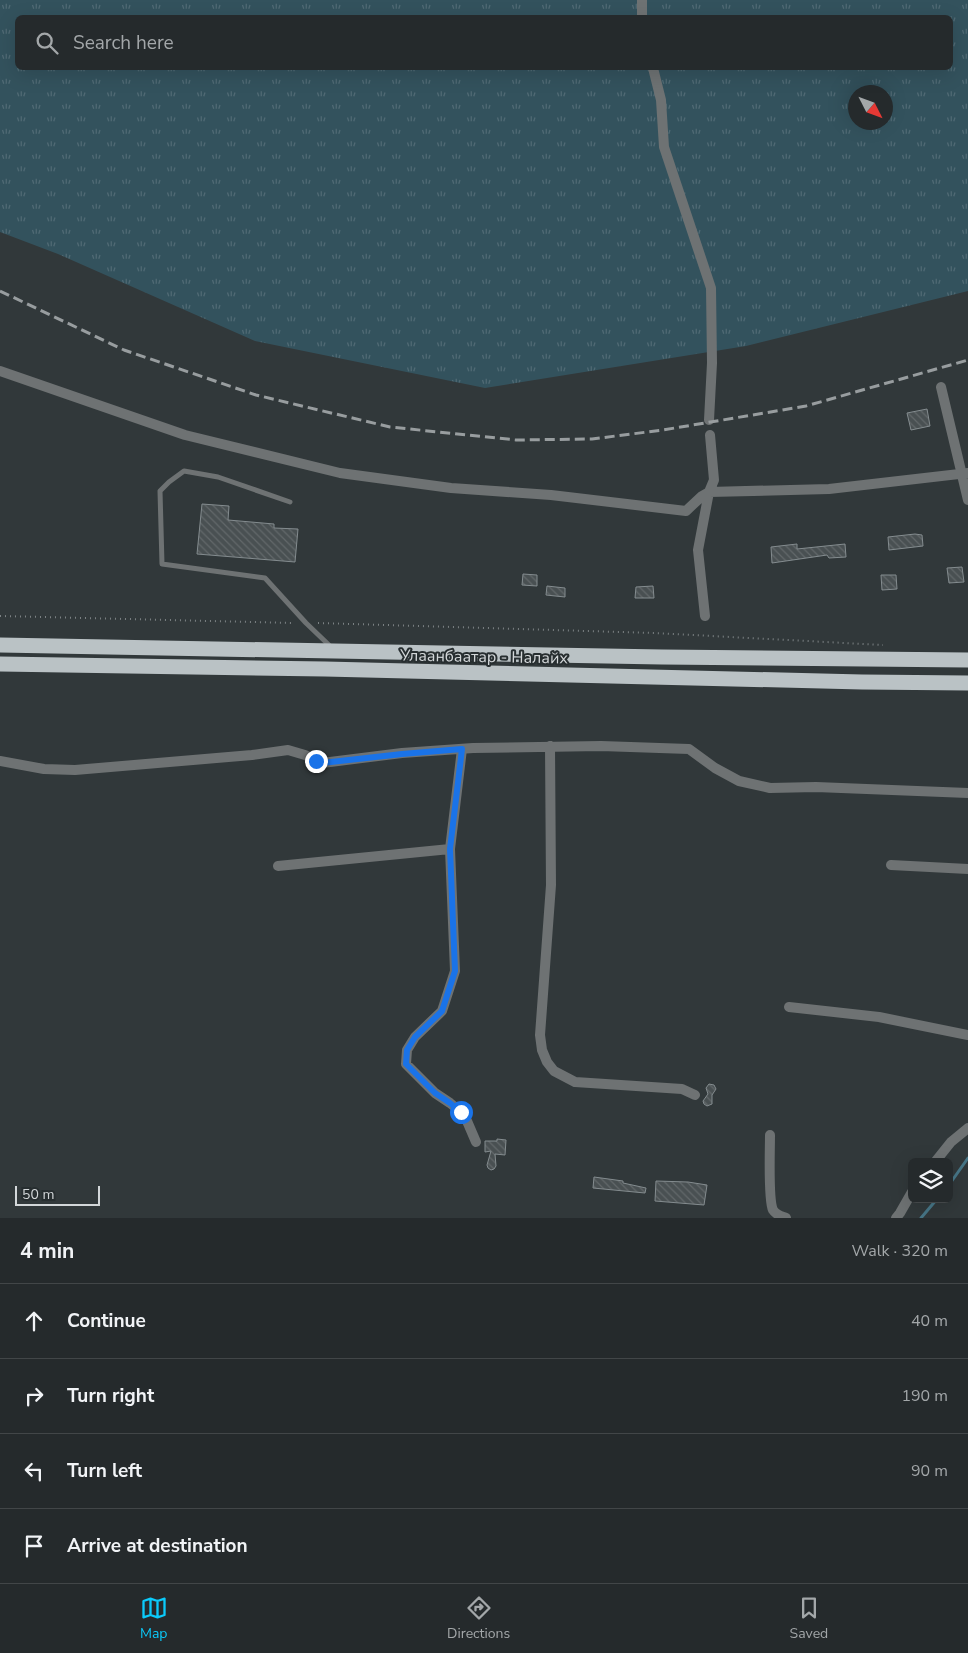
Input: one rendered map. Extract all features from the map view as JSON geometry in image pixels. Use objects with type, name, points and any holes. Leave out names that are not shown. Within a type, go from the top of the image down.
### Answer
[{"type":"highway","name":"Улаанбаатар - Налайх","points":[[0,645],[968,660]]},
{"type":"highway","name":"Улаанбаатар - Налайх","points":[[0,664],[968,683]]},
{"type":"street","points":[[642,0],[642,15]]},
{"type":"street","points":[[654,70],[661,100],[664,147],[711,288],[712,363],[708,420]]},
{"type":"street","points":[[0,371],[185,435],[340,473],[451,488],[551,495],[686,511],[709,492],[829,489],[965,473]]},
{"type":"street","points":[[941,387],[965,473],[968,500]]},
{"type":"street","points":[[705,616],[698,550],[709,492],[714,480],[710,435]]},
{"type":"street","points":[[550,746],[551,885],[540,1036],[542,1050],[547,1062],[554,1071],[575,1082],[682,1089],[696,1095]]},
{"type":"street","points":[[0,761],[44,769],[75,770],[252,755],[288,750],[322,763],[462,749],[550,746],[689,749],[715,768],[740,781],[770,788],[816,787],[968,793]]},
{"type":"street","points":[[462,749],[450,849],[455,971],[442,1011],[411,1043],[407,1050],[406,1064],[435,1093],[461,1112],[476,1142]]},
{"type":"street","points":[[278,866],[450,849]]},
{"type":"street","points":[[891,865],[968,869]]},
{"type":"street","points":[[789,1007],[879,1017],[968,1035]]},
{"type":"street","points":[[938,1158],[951,1142],[968,1128]]},
{"type":"street","points":[[770,1135],[770,1198],[772,1209],[777,1215],[786,1218]]},
{"type":"street","points":[[896,1218],[908,1199]]},
{"type":"lane","points":[[290,502],[218,476],[184,471],[168,482],[160,492],[162,564],[265,578],[306,623],[335,651]]},
{"type":"path","points":[[0,616],[654,633],[891,645]]},
{"type":"green space","points":[[0,0],[968,0],[968,291],[746,346],[485,388],[255,341],[58,254],[0,232]]},
{"type":"building","points":[[927,409],[930,426],[911,430],[907,413]]},
{"type":"building","points":[[202,504],[229,506],[228,520],[274,524],[274,528],[298,529],[295,562],[197,554]]},
{"type":"building","points":[[922,535],[923,546],[889,550],[888,537]]},
{"type":"building","points":[[797,544],[797,549],[845,544],[846,557],[829,558],[827,555],[772,563],[771,547]]},
{"type":"building","points":[[962,567],[964,582],[949,583],[947,568]]},
{"type":"building","points":[[523,574],[537,575],[537,586],[522,585]]},
{"type":"building","points":[[881,575],[896,575],[897,589],[882,590]]},
{"type":"building","points":[[547,586],[565,588],[565,597],[546,595]]},
{"type":"building","points":[[653,586],[654,598],[635,598],[636,587]]},
{"type":"building","points":[[709,1084],[714,1085],[716,1089],[712,1095],[712,1104],[707,1106],[703,1101],[708,1094],[706,1088]]},
{"type":"building","points":[[497,1139],[506,1140],[505,1155],[495,1154],[496,1166],[491,1170],[487,1165],[491,1151],[485,1152],[485,1141],[497,1141]]},
{"type":"building","points":[[594,1177],[623,1181],[623,1183],[646,1188],[645,1193],[593,1188]]},
{"type":"building","points":[[656,1181],[688,1182],[707,1185],[704,1205],[655,1201]]},
{"type":"waterway","points":[[953,1179],[968,1158]]},
{"type":"waterway","points":[[921,1218],[934,1203]]},
{"type":"railway","points":[[0,291],[124,350],[256,395],[390,427],[516,440],[592,439],[663,430],[806,406],[968,360]]},
{"type":"route","points":[[316,761],[322,763],[462,749],[450,849],[455,971],[442,1011],[415,1037],[407,1050],[406,1064],[435,1093],[461,1112]]}]
